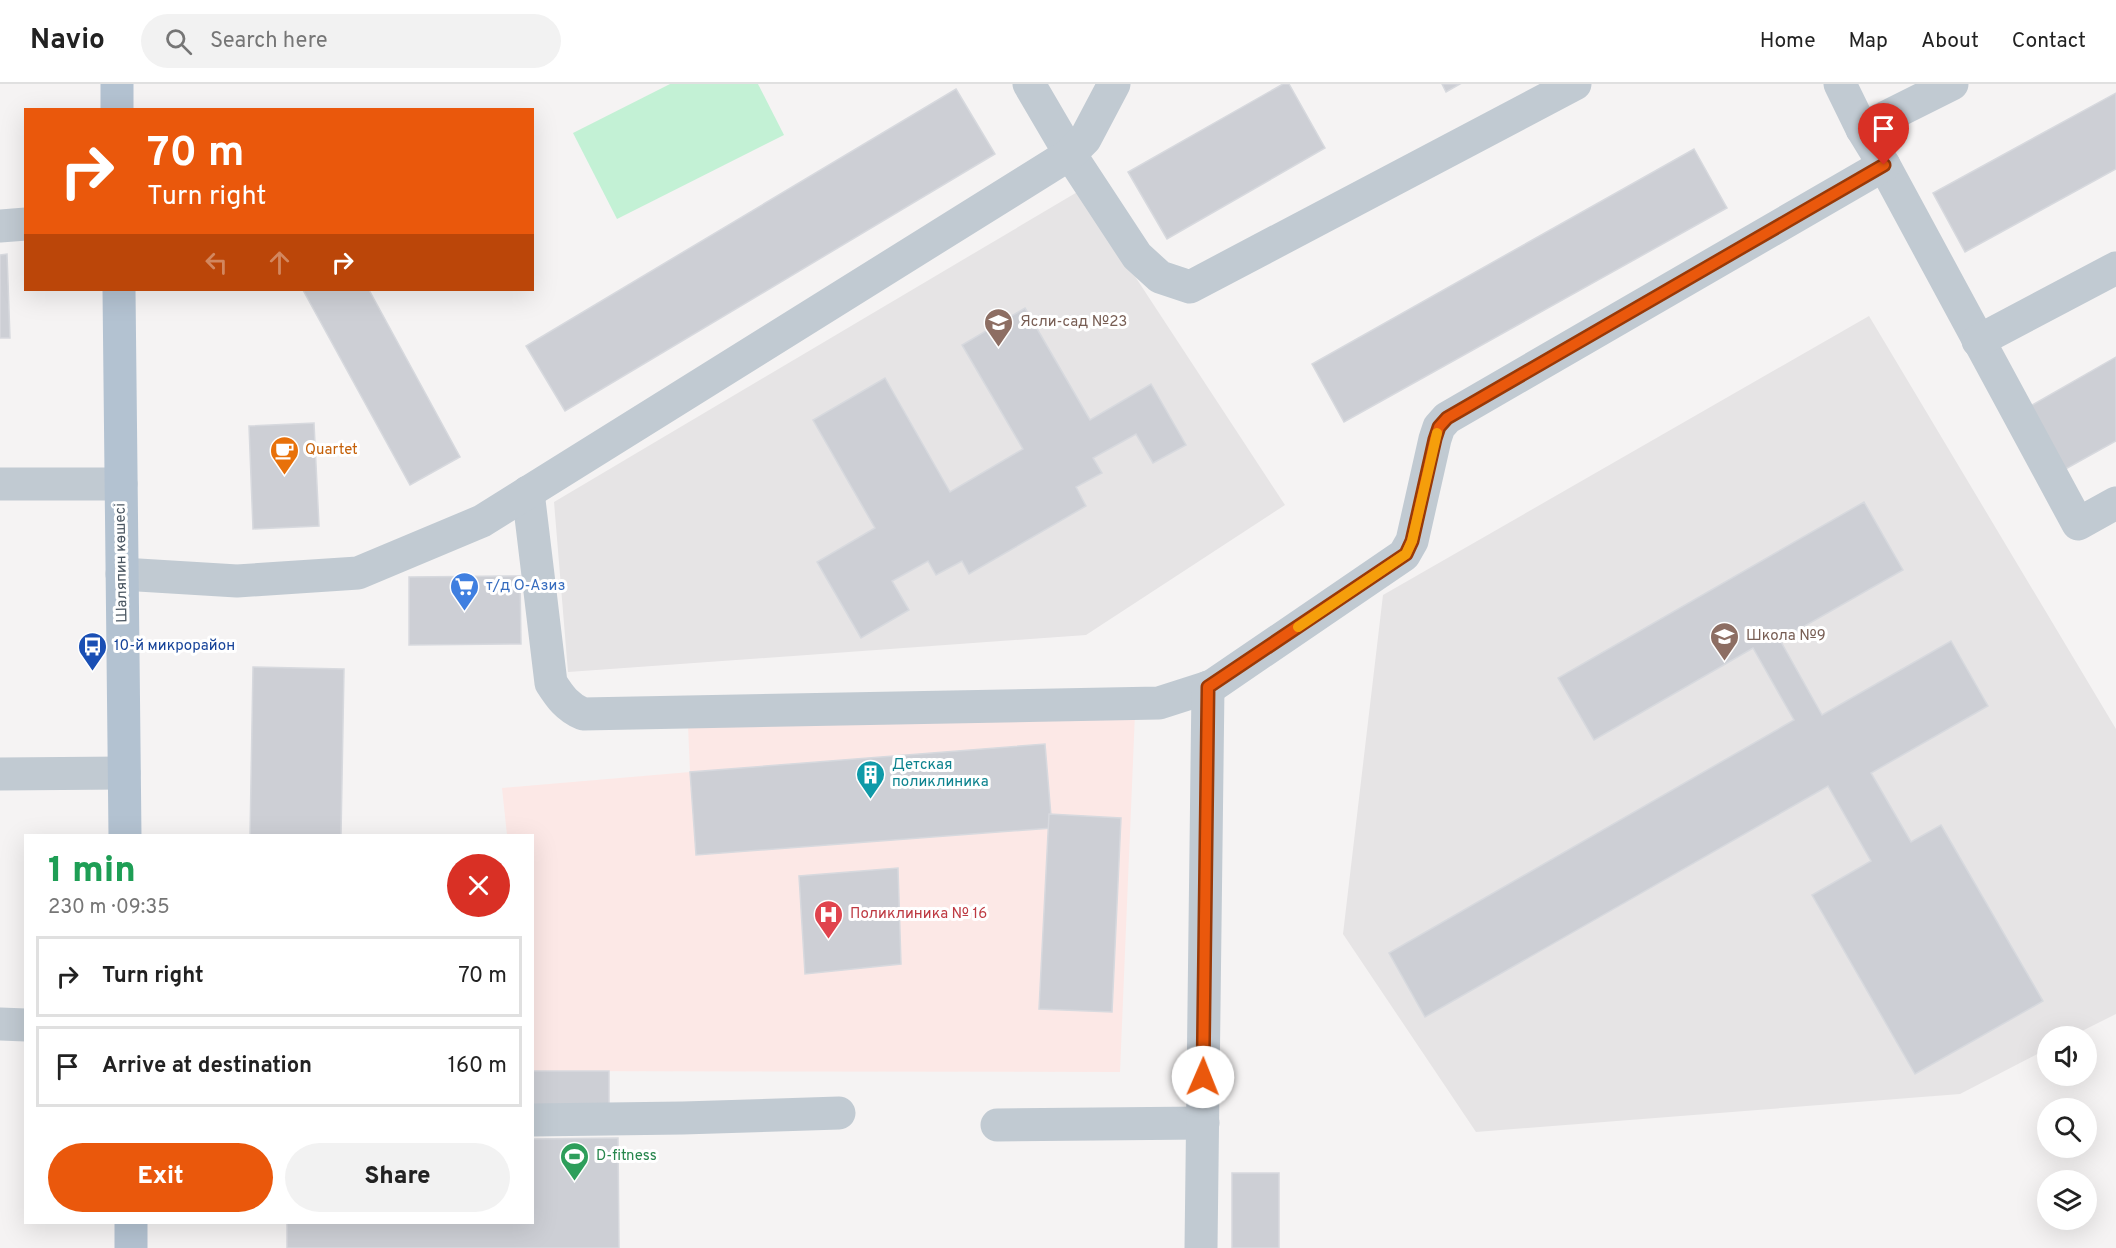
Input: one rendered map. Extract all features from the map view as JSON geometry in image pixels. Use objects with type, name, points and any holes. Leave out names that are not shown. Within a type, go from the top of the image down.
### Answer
[{"type":"main road","points":[[117,84],[117,108]]},
{"type":"main road","name":"Шаляпин көшесі","points":[[119,291],[125,834]]},
{"type":"main road","points":[[131,1224],[131,1248]]},
{"type":"lane","points":[[1029,84],[1070,154],[1137,256],[1160,277],[1190,287],[1575,84]]},
{"type":"lane","points":[[122,574],[237,580],[358,573],[482,521],[1070,154],[1085,139],[1114,84]]},
{"type":"lane","points":[[1840,84],[1862,129],[1884,165],[2078,524],[2116,503]]},
{"type":"lane","points":[[1862,129],[1952,84]]},
{"type":"lane","points":[[528,492],[551,683],[561,699],[573,710],[583,714],[1159,703],[1208,687],[1406,554],[1412,541],[1435,439],[1439,427],[1447,418],[1884,165]]},
{"type":"lane","points":[[0,226],[24,224]]},
{"type":"lane","points":[[1978,341],[2116,268]]},
{"type":"lane","points":[[0,484],[121,484]]},
{"type":"lane","points":[[1201,1248],[1208,687]]},
{"type":"lane","points":[[0,774],[124,773]]},
{"type":"lane","points":[[0,1024],[24,1024]]},
{"type":"lane","points":[[534,1120],[839,1113]]},
{"type":"lane","points":[[998,1125],[1203,1123]]},
{"type":"shaded area","name":"Ясли-сад №23","points":[[1079,191],[1285,505],[1086,635],[568,672],[554,502]]},
{"type":"shaded area","name":"Школа №9","points":[[1869,316],[2116,729],[2116,1014],[2092,1026],[2037,1026],[2037,1054],[1960,1094],[1476,1132],[1343,934],[1383,595]]},
{"type":"shaded area","name":"Поликлиника № 16","points":[[1135,713],[1120,1072],[534,1071],[534,834],[507,834],[502,788],[690,772],[688,725]]},
{"type":"green space","points":[[670,84],[758,84],[784,135],[617,219],[573,133]]},
{"type":"building","points":[[1283,84],[1289,84],[1325,148],[1167,239],[1128,172]]},
{"type":"building","points":[[1442,84],[1460,84],[1446,92]]},
{"type":"building","points":[[956,89],[995,154],[565,411],[526,346]]},
{"type":"building","points":[[2116,93],[2116,169],[1965,252],[1933,193]]},
{"type":"building","points":[[1694,149],[1727,208],[1344,422],[1312,364]]},
{"type":"building","points":[[7,254],[10,338],[0,338],[0,255]]},
{"type":"building","points":[[304,291],[370,291],[460,457],[410,485]]},
{"type":"building","points":[[1025,308],[1090,420],[1151,384],[1186,445],[1153,463],[1136,434],[1093,458],[1102,473],[1076,487],[1086,506],[969,574],[962,561],[936,575],[928,561],[892,581],[909,610],[861,638],[817,562],[875,528],[813,420],[885,378],[950,492],[1023,449],[962,345]]},
{"type":"building","points":[[2116,357],[2116,441],[2062,471],[2027,408]]},
{"type":"building","name":"Quartet","points":[[314,423],[319,526],[253,529],[249,426]]},
{"type":"building","points":[[1864,502],[1903,570],[1780,640],[1822,715],[1951,641],[1988,706],[1871,773],[1911,842],[1941,825],[2043,1001],[1915,1074],[1812,895],[1871,861],[1828,786],[1425,1017],[1389,953],[1794,720],[1753,648],[1594,740],[1558,678]]},
{"type":"building","name":"т/д О-Азиз","points":[[520,576],[521,644],[409,645],[409,577]]},
{"type":"building","points":[[253,667],[344,669],[341,834],[250,834]]},
{"type":"building","name":"Детская поликлиника","points":[[1045,744],[1052,828],[696,855],[690,772]]},
{"type":"building","points":[[1049,814],[1121,818],[1112,1012],[1039,1009]]},
{"type":"building","points":[[898,868],[901,964],[805,974],[799,876]]},
{"type":"building","points":[[534,1071],[609,1071],[609,1108],[534,1108]]},
{"type":"building","name":"D-fitness","points":[[618,1138],[619,1248],[287,1248],[287,1224],[534,1224],[534,1139]]},
{"type":"building","points":[[1232,1173],[1279,1173],[1279,1248],[1232,1248]]},
{"type":"slow traffic","points":[[1298,627],[1406,554],[1412,541],[1437,433]]},
{"type":"place","name":"Ясли-сад №23","points":[[999,348]]},
{"type":"place","name":"Quartet","points":[[284,476]]},
{"type":"place","name":"т/д О-Азиз","points":[[465,612]]},
{"type":"place","name":"Школа №9","points":[[1725,662]]},
{"type":"place","name":"10-й микрорайон","points":[[93,672]]},
{"type":"place","name":"Детская поликлиника","points":[[871,800]]},
{"type":"place","name":"Поликлиника № 16","points":[[829,940]]},
{"type":"place","name":"D-fitness","points":[[575,1182]]},
{"type":"route","points":[[1203,1077],[1208,687],[1406,554],[1412,541],[1435,439],[1439,427],[1447,418],[1884,165]]}]
